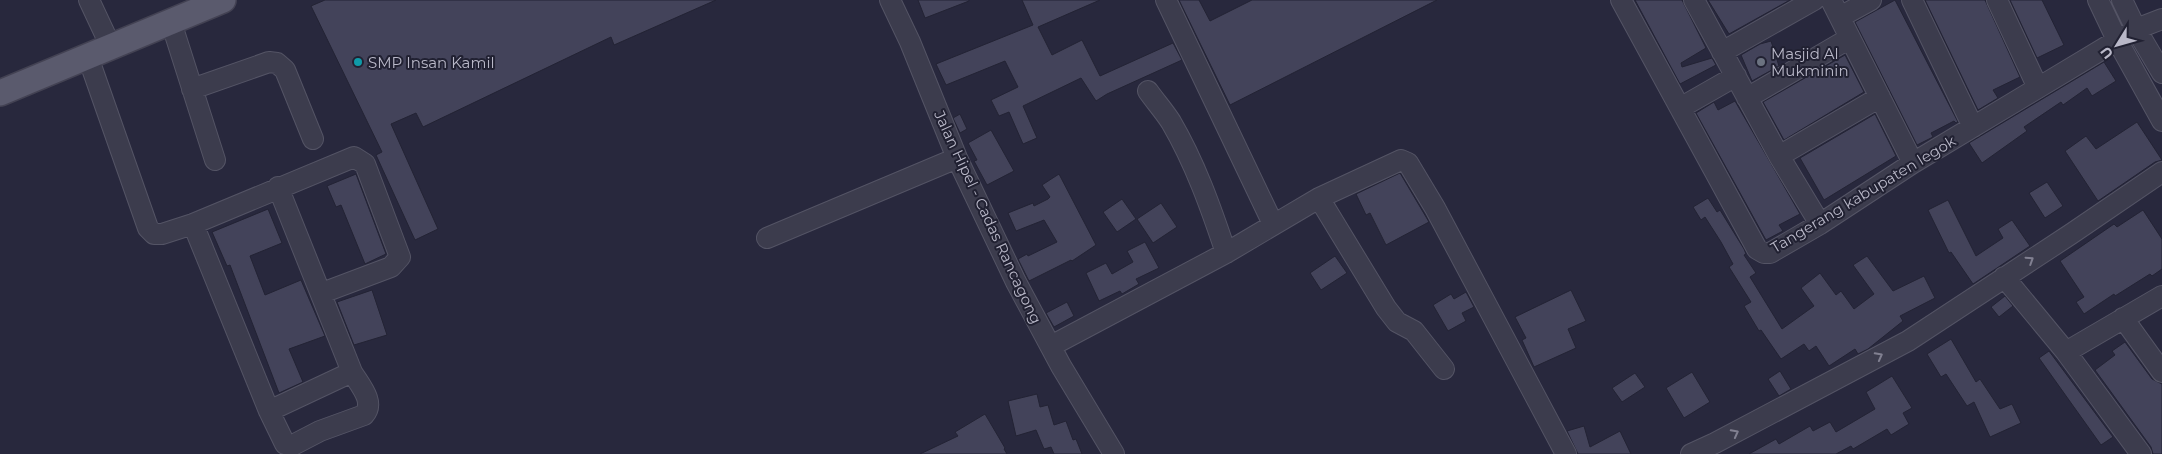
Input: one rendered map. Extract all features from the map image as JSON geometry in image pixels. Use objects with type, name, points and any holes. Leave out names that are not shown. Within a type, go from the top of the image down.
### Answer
[{"type":"main road","points":[[0,93],[223,0]]},
{"type":"street","points":[[89,0],[111,47]]},
{"type":"street","name":"Jalan Hipel - Cadas Rancagong","points":[[890,0],[910,42],[957,158],[1016,282],[1114,454]]},
{"type":"street","points":[[1166,0],[1273,224]]},
{"type":"street","name":"Tangerang kabupaten legok","points":[[1621,0],[1757,249],[1764,253],[1770,253],[1820,224],[1913,163],[2117,40],[2136,29],[2162,19]]},
{"type":"street","points":[[1694,0],[1747,98],[1820,224]]},
{"type":"street","points":[[1722,52],[1814,0]]},
{"type":"street","points":[[1871,0],[1835,9],[1913,163]]},
{"type":"street","points":[[1912,0],[1973,127]]},
{"type":"street","points":[[1996,0],[2038,88]]},
{"type":"street","points":[[2098,0],[2117,40],[2162,121]]},
{"type":"street","points":[[2122,0],[2136,29],[2162,73]]},
{"type":"street","points":[[171,22],[215,160]]},
{"type":"street","points":[[1747,98],[1850,38]]},
{"type":"street","points":[[88,57],[148,228],[154,234],[162,234],[193,224],[278,187],[354,157],[365,164],[400,257],[391,267],[322,294]]},
{"type":"street","points":[[192,89],[269,62],[278,63],[285,70],[313,138]]},
{"type":"street","points":[[1680,108],[1736,76]]},
{"type":"street","points":[[1148,91],[1170,120],[1185,148],[1201,183],[1226,253]]},
{"type":"street","points":[[1780,156],[1880,98]]},
{"type":"street","points":[[767,238],[957,158]]},
{"type":"street","points":[[1051,346],[1226,253],[1319,198],[1400,160],[1408,163],[1435,208],[1566,454]]},
{"type":"street","points":[[1691,454],[1715,444],[1908,341],[2162,172]]},
{"type":"street","points":[[193,224],[269,411],[283,440],[289,445],[364,415],[368,410],[369,400],[352,372],[278,187]]},
{"type":"street","points":[[1319,198],[1386,308],[1397,322],[1414,331],[1444,369]]},
{"type":"street","points":[[2004,277],[2066,352],[2135,452]]},
{"type":"street","points":[[2066,352],[2162,296]]},
{"type":"street","points":[[2123,318],[2162,372]]},
{"type":"street","points":[[269,411],[352,372]]},
{"type":"building","points":[[325,0],[716,0],[614,45],[611,37],[423,127],[416,113],[391,124],[438,229],[415,240],[376,155],[382,152],[311,6]]},
{"type":"building","points":[[918,0],[969,0],[969,1],[925,18]]},
{"type":"building","points":[[1022,0],[1100,0],[1038,27],[1052,55],[1082,40],[1100,76],[1173,43],[1182,60],[1107,94],[1096,101],[1081,78],[1023,106],[1037,138],[1023,144],[1009,112],[999,116],[991,100],[1018,87],[1005,61],[946,85],[936,64],[1033,25]]},
{"type":"building","points":[[1179,0],[1199,0],[1210,21],[1252,0],[1437,0],[1230,105]]},
{"type":"building","points":[[1635,0],[1682,0],[1706,48],[1681,63],[1682,67],[1712,58],[1716,65],[1680,84]]},
{"type":"building","points":[[1708,0],[1790,0],[1729,34]]},
{"type":"building","points":[[1895,0],[1958,122],[1954,121],[1931,133],[1933,137],[1917,145],[1855,22]]},
{"type":"building","points":[[1925,0],[1985,0],[2020,77],[1993,90],[1998,98],[1978,110]]},
{"type":"building","points":[[2010,0],[2042,0],[2064,45],[2037,58]]},
{"type":"building","name":"Masjid Al Mukminin","points":[[1771,41],[1779,66],[1752,81],[1741,55],[1760,44]]},
{"type":"building","points":[[1845,55],[1864,92],[1784,140],[1763,102]]},
{"type":"building","points":[[2104,62],[2116,81],[2092,96],[2087,88],[2063,105],[2061,102],[2024,127],[2027,131],[1982,163],[1969,143]]},
{"type":"building","points":[[1735,101],[1800,214],[1779,225],[1783,231],[1766,240],[1696,113],[1714,102],[1718,110]]},
{"type":"building","points":[[960,114],[967,129],[960,133],[953,118]]},
{"type":"building","points":[[1875,114],[1896,156],[1824,200],[1800,158]]},
{"type":"building","points":[[2137,122],[2162,160],[2155,162],[2098,201],[2065,151],[2086,136],[2096,149]]},
{"type":"building","points":[[991,130],[1014,171],[987,185],[974,161],[977,160],[968,143]]},
{"type":"building","points":[[1400,173],[1429,222],[1386,245],[1370,213],[1366,215],[1356,194]]},
{"type":"building","points":[[356,174],[386,254],[365,264],[341,205],[336,207],[327,186]]},
{"type":"building","points":[[1059,174],[1096,245],[1072,261],[1029,281],[1018,259],[1057,242],[1044,220],[1016,231],[1008,213],[1033,203],[1034,206],[1048,199],[1050,197],[1042,185]]},
{"type":"building","points":[[2047,182],[2063,206],[2045,218],[2029,193]]},
{"type":"building","points":[[1708,198],[1717,212],[1720,210],[1744,249],[1746,254],[1744,255],[1756,273],[1750,277],[1782,329],[1814,306],[1801,288],[1820,273],[1836,295],[1841,291],[1854,309],[1874,294],[1853,265],[1867,256],[1893,291],[1924,276],[1935,298],[1900,316],[1903,321],[1868,349],[1858,354],[1855,349],[1829,366],[1816,346],[1809,351],[1804,344],[1781,359],[1761,330],[1759,331],[1744,306],[1751,302],[1729,267],[1733,264],[1721,242],[1705,217],[1701,220],[1693,207]]},
{"type":"building","points":[[1122,199],[1136,219],[1117,232],[1103,212]]},
{"type":"building","points":[[1948,200],[1976,256],[2003,238],[1998,229],[2012,220],[2030,246],[1973,284],[1951,252],[1949,253],[1928,210]]},
{"type":"building","points":[[1161,203],[1177,227],[1153,243],[1137,219]]},
{"type":"building","points":[[268,209],[282,243],[250,256],[265,295],[301,280],[325,336],[289,349],[303,382],[279,393],[230,265],[227,266],[212,232]]},
{"type":"building","points":[[2143,210],[2162,239],[2162,269],[2152,276],[2150,274],[2115,296],[2114,294],[2084,314],[2076,302],[2084,297],[2060,261],[2114,224],[2117,227]]},
{"type":"building","points":[[1145,242],[1159,268],[1136,279],[1139,284],[1122,294],[1120,291],[1099,301],[1086,273],[1106,263],[1112,274],[1133,262],[1127,251]]},
{"type":"building","points":[[1335,256],[1347,273],[1321,290],[1310,273]]},
{"type":"building","points":[[372,290],[387,335],[354,345],[337,302]]},
{"type":"building","points":[[1571,290],[1586,321],[1568,329],[1576,348],[1534,367],[1522,340],[1526,338],[1515,317]]},
{"type":"building","points":[[1466,292],[1474,307],[1462,313],[1466,321],[1448,331],[1433,305],[1451,294],[1454,299]]},
{"type":"building","points":[[2005,296],[2013,306],[1999,317],[1991,307]]},
{"type":"building","points":[[1067,302],[1074,316],[1054,327],[1046,313]]},
{"type":"building","points":[[1951,339],[1976,382],[1980,379],[2000,409],[2012,404],[2021,423],[1990,437],[1974,402],[1967,406],[1946,374],[1941,377],[1927,354]]},
{"type":"building","points":[[2125,342],[2152,379],[2162,384],[2162,454],[2153,454],[2151,447],[2095,370],[2115,355],[2112,351]]},
{"type":"building","points":[[2049,351],[2113,437],[2101,445],[2039,358]]},
{"type":"building","points":[[1780,371],[1791,389],[1779,396],[1768,379]]},
{"type":"building","points":[[1692,372],[1710,402],[1684,418],[1666,388]]},
{"type":"building","points":[[1635,373],[1645,387],[1622,402],[1612,388]]},
{"type":"building","points":[[1892,376],[1912,408],[1903,413],[1909,424],[1891,435],[1887,429],[1853,449],[1851,446],[1836,454],[1749,454],[1776,439],[1779,444],[1810,426],[1813,431],[1830,422],[1836,432],[1875,409],[1866,392]]},
{"type":"building","points":[[1037,394],[1040,407],[1048,405],[1054,425],[1066,421],[1073,440],[1076,439],[1082,454],[1054,454],[1051,447],[1044,449],[1036,430],[1016,436],[1008,401]]},
{"type":"building","points":[[985,414],[1007,454],[920,454],[958,436],[955,432]]},
{"type":"building","points":[[1584,426],[1590,447],[1620,431],[1631,454],[1578,454],[1567,431]]},
{"type":"place","name":"SMP Insan Kamil","points":[[358,62]]},
{"type":"place","name":"Masjid Al Mukminin","points":[[1761,62]]}]
